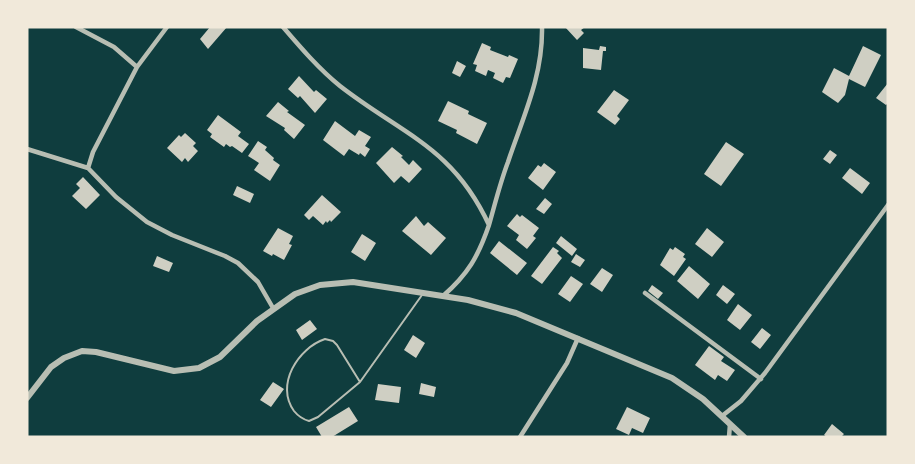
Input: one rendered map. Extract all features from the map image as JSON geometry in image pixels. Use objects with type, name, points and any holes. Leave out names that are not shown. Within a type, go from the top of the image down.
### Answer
[{"type":"street","points":[[76,27],[114,47],[137,67]]},
{"type":"street","points":[[88,168],[93,152],[137,67],[167,27]]},
{"type":"street","points":[[283,27],[337,84],[444,159],[464,182],[482,209],[489,225]]},
{"type":"street","points":[[443,296],[472,265],[481,248],[508,160],[529,106],[542,49],[542,27]]},
{"type":"street","points":[[27,149],[88,168],[116,197],[147,222],[243,266],[258,282],[273,308]]},
{"type":"street","points":[[722,416],[741,401],[761,379],[888,205]]},
{"type":"street","points":[[27,398],[51,367],[78,352],[96,352],[174,371],[199,368],[220,357],[273,308],[300,292],[333,283],[361,283],[443,296],[504,309],[578,338],[672,378],[698,395],[744,437]]},
{"type":"street","points":[[645,293],[761,379]]},
{"type":"street","points":[[520,437],[567,363],[578,338]]},
{"type":"street","points":[[729,437],[730,424]]},
{"type":"lane","points":[[360,382],[337,345],[325,339],[312,346],[295,364],[287,381],[289,403],[295,413],[303,419],[309,421],[318,417],[360,382],[424,293]]},
{"type":"building","points":[[210,27],[227,27],[208,49],[200,39]]},
{"type":"building","points":[[565,27],[585,27],[581,30],[584,33],[577,40]]},
{"type":"building","points":[[482,43],[491,47],[490,50],[518,59],[510,78],[506,77],[503,83],[493,78],[495,73],[488,70],[486,76],[475,71],[477,65],[473,64]]},
{"type":"building","points":[[600,46],[606,47],[606,51],[603,51],[601,70],[583,68],[583,48],[599,50]]},
{"type":"building","points":[[863,46],[881,55],[865,87],[849,79],[845,95],[838,103],[822,92],[834,68],[849,76]]},
{"type":"building","points":[[457,61],[466,66],[460,77],[452,73]]},
{"type":"building","points":[[299,76],[314,92],[316,90],[327,99],[315,113],[300,96],[298,98],[288,89]]},
{"type":"building","points":[[888,83],[888,103],[886,105],[876,98]]},
{"type":"building","points":[[614,90],[629,100],[617,116],[620,119],[615,125],[597,112]]},
{"type":"building","points":[[448,101],[487,123],[477,144],[456,133],[457,130],[438,121]]},
{"type":"building","points":[[278,102],[305,125],[294,139],[284,130],[285,128],[266,116]]},
{"type":"building","points":[[218,115],[241,132],[238,136],[249,144],[242,153],[226,144],[224,147],[210,137],[212,134],[207,130]]},
{"type":"building","points":[[335,121],[355,136],[359,130],[371,137],[365,146],[370,149],[365,157],[349,149],[344,156],[323,140]]},
{"type":"building","points":[[185,133],[196,143],[193,146],[198,151],[188,162],[185,158],[182,162],[167,148],[179,135],[181,137]]},
{"type":"building","points":[[258,141],[267,147],[265,150],[280,165],[270,181],[254,170],[259,163],[248,156]]},
{"type":"building","points":[[726,142],[744,154],[721,186],[704,174]]},
{"type":"building","points":[[392,147],[403,156],[401,157],[409,165],[413,160],[422,169],[409,183],[401,176],[394,183],[376,163]]},
{"type":"building","points":[[830,150],[837,155],[830,164],[823,159]]},
{"type":"building","points":[[544,163],[556,172],[543,190],[528,178],[538,165],[541,167]]},
{"type":"building","points":[[850,168],[870,183],[862,194],[842,178]]},
{"type":"building","points":[[83,177],[100,195],[86,209],[72,196],[80,188],[76,184]]},
{"type":"building","points":[[237,186],[254,194],[250,203],[233,195]]},
{"type":"building","points":[[322,195],[341,212],[331,222],[326,221],[323,225],[313,216],[309,220],[304,215]]},
{"type":"building","points":[[545,198],[552,204],[544,214],[536,209]]},
{"type":"building","points":[[517,214],[520,217],[522,215],[539,228],[533,236],[536,238],[527,249],[516,240],[519,235],[507,226]]},
{"type":"building","points":[[416,216],[424,226],[428,222],[446,238],[431,255],[402,231]]},
{"type":"building","points":[[278,228],[293,236],[289,244],[292,245],[284,260],[263,251]]},
{"type":"building","points":[[707,228],[724,242],[712,257],[695,244]]},
{"type":"building","points":[[362,234],[376,243],[365,261],[351,252]]},
{"type":"building","points":[[561,236],[577,249],[572,256],[556,243]]},
{"type":"building","points":[[499,241],[527,263],[517,275],[490,253]]},
{"type":"building","points":[[553,247],[559,251],[557,253],[562,258],[542,284],[531,276]]},
{"type":"building","points":[[675,247],[685,254],[683,257],[686,259],[674,276],[660,265],[670,248],[673,250]]},
{"type":"building","points":[[576,254],[585,260],[580,267],[571,262]]},
{"type":"building","points":[[157,256],[173,263],[169,272],[153,266]]},
{"type":"building","points":[[689,266],[710,284],[698,299],[677,281]]},
{"type":"building","points":[[602,268],[613,275],[602,292],[590,284]]},
{"type":"building","points":[[571,276],[583,284],[570,302],[558,294]]},
{"type":"building","points":[[652,285],[663,293],[658,299],[648,291]]},
{"type":"building","points":[[723,285],[735,294],[727,304],[716,295]]},
{"type":"building","points":[[738,304],[752,315],[740,330],[727,320]]},
{"type":"building","points":[[310,320],[317,329],[302,340],[296,330]]},
{"type":"building","points":[[762,328],[771,335],[760,349],[751,342]]},
{"type":"building","points":[[413,335],[425,343],[416,358],[404,350]]},
{"type":"building","points":[[709,346],[724,357],[721,361],[735,370],[727,381],[718,375],[715,380],[695,365]]},
{"type":"building","points":[[273,382],[284,389],[271,407],[260,400]]},
{"type":"building","points":[[421,383],[436,387],[434,397],[419,394]]},
{"type":"building","points":[[378,384],[401,387],[399,403],[375,400]]},
{"type":"building","points":[[349,407],[358,421],[332,437],[322,437],[316,427]]},
{"type":"building","points":[[627,407],[650,418],[643,433],[632,428],[629,435],[616,429]]},
{"type":"building","points":[[832,424],[844,434],[841,437],[824,435]]}]
